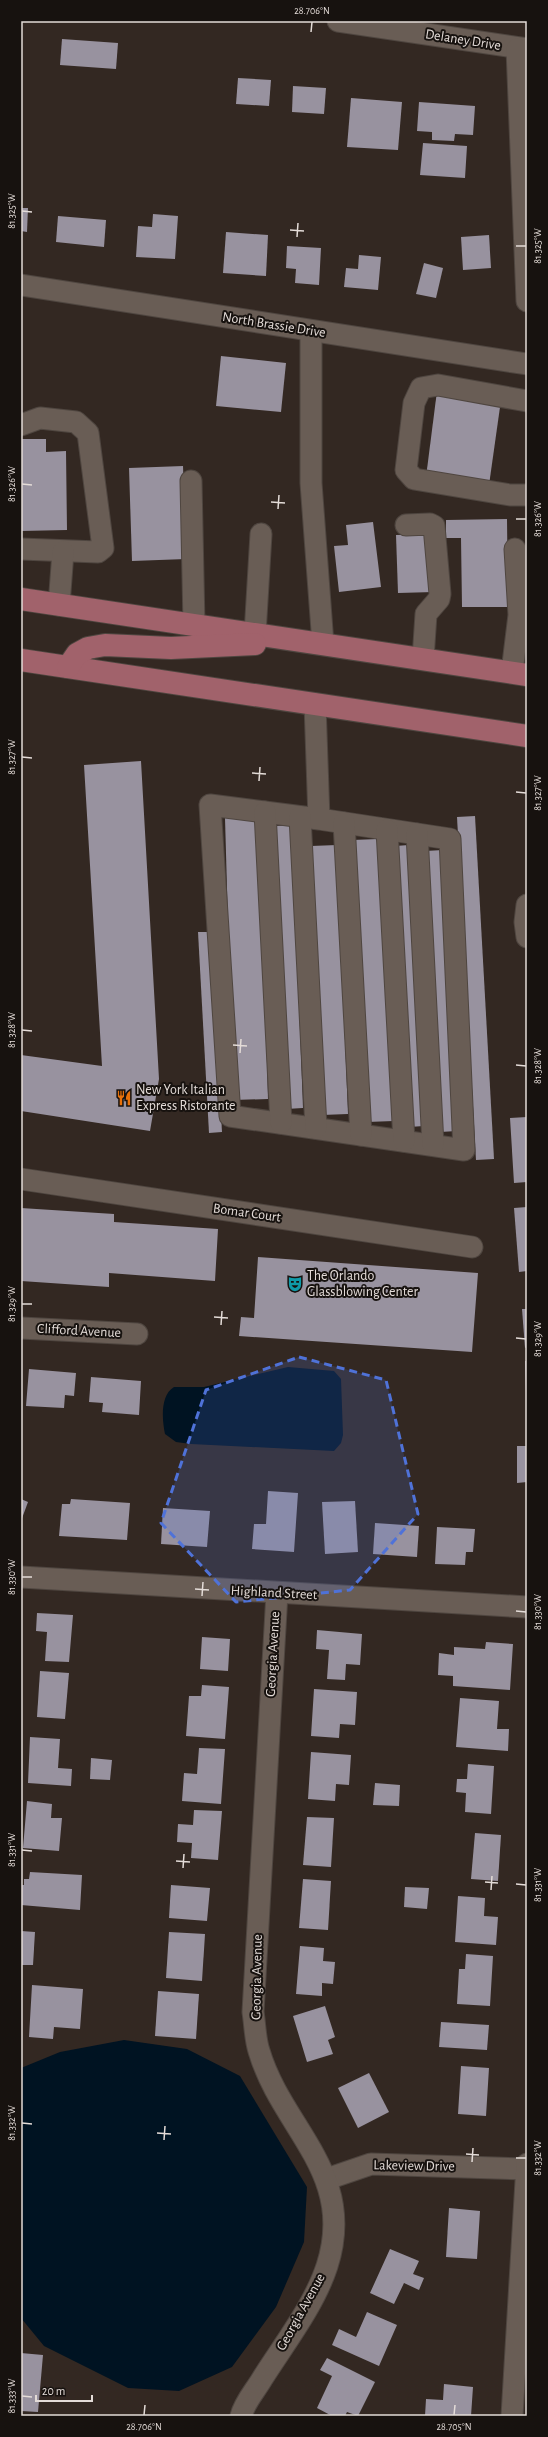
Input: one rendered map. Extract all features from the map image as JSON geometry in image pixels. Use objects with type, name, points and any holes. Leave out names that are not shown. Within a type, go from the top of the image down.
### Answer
[{"type":"main road","points":[[21,599],[519,674]]},
{"type":"main road","points":[[68,667],[77,654],[88,648],[105,645],[171,648],[315,643]]},
{"type":"main road","points":[[21,660],[527,736]]},
{"type":"street","name":"Delaney Drive","points":[[338,21],[522,49]]},
{"type":"street","points":[[522,49],[527,301]]},
{"type":"street","name":"North Brassie Drive","points":[[21,285],[527,364]]},
{"type":"street","points":[[311,331],[311,483],[315,643]]},
{"type":"street","points":[[527,401],[438,385],[421,388],[414,403],[406,470],[414,479],[510,495],[527,495]]},
{"type":"street","points":[[21,425],[40,418],[76,422],[88,433],[103,548],[98,552],[63,552],[21,549]]},
{"type":"street","points":[[191,481],[194,625]]},
{"type":"street","points":[[406,525],[430,524],[434,526],[440,594],[439,599],[426,614],[423,659]]},
{"type":"street","points":[[255,634],[260,534]]},
{"type":"street","points":[[515,549],[519,615],[519,674]]},
{"type":"street","points":[[59,605],[63,552]]},
{"type":"street","points":[[315,704],[309,818],[316,1128]]},
{"type":"street","points":[[210,805],[309,818],[450,839],[464,1150],[230,1116],[210,805]]},
{"type":"street","points":[[265,812],[281,1123]]},
{"type":"street","points":[[344,823],[361,1135]]},
{"type":"street","points":[[387,830],[404,1141]]},
{"type":"street","points":[[417,834],[433,1145]]},
{"type":"street","name":"Bomar Court","points":[[21,1179],[472,1247]]},
{"type":"street","name":"Clifford Avenue","points":[[21,1328],[137,1334]]},
{"type":"street","name":"Highland Street","points":[[21,1577],[527,1607]]},
{"type":"street","name":"Georgia Avenue","points":[[241,2416],[309,2303],[327,2266],[334,2232],[334,2213],[327,2179],[275,2088],[259,2051],[253,2012],[277,1593]]},
{"type":"street","name":"Lakeview Drive","points":[[327,2179],[371,2164],[527,2168]]},
{"type":"street","points":[[512,2416],[527,2164]]},
{"type":"highlighted area","points":[[299,1357],[386,1380],[418,1514],[350,1590],[236,1602],[161,1523],[206,1390]]},
{"type":"water","points":[[288,1367],[334,1371],[341,1379],[343,1435],[341,1443],[334,1451],[191,1444],[176,1442],[165,1434],[163,1422],[164,1402],[169,1391],[174,1387],[204,1387]]},
{"type":"water","points":[[124,2040],[187,2049],[240,2076],[307,2187],[304,2242],[276,2307],[232,2367],[179,2391],[128,2388],[44,2346],[21,2318],[21,2068],[60,2052]]},
{"type":"building","points":[[62,39],[118,43],[116,69],[60,65]]},
{"type":"building","points":[[238,78],[271,80],[269,106],[236,104]]},
{"type":"building","points":[[293,86],[326,88],[324,114],[292,112]]},
{"type":"building","points":[[351,98],[402,102],[398,150],[347,147]]},
{"type":"building","points":[[419,102],[475,106],[473,135],[455,134],[454,141],[432,140],[432,132],[417,131]]},
{"type":"building","points":[[423,143],[467,146],[465,178],[420,175]]},
{"type":"building","points":[[21,208],[28,208],[27,232],[21,231]]},
{"type":"building","points":[[153,214],[178,216],[175,259],[136,257],[138,226],[152,227]]},
{"type":"building","points":[[58,216],[106,220],[104,247],[56,242]]},
{"type":"building","points":[[226,232],[268,235],[266,276],[223,273]]},
{"type":"building","points":[[489,235],[491,268],[463,270],[461,237]]},
{"type":"building","points":[[287,246],[321,248],[319,285],[295,283],[296,269],[286,268]]},
{"type":"building","points":[[359,255],[381,257],[378,290],[344,287],[346,268],[358,269]]},
{"type":"building","points":[[424,263],[443,268],[436,298],[416,294]]},
{"type":"building","points":[[221,356],[286,363],[281,412],[216,406]]},
{"type":"building","points":[[437,391],[501,400],[489,485],[426,477]]},
{"type":"building","points":[[21,439],[46,439],[46,452],[66,451],[67,530],[21,531]]},
{"type":"building","points":[[183,466],[186,559],[132,561],[129,468]]},
{"type":"building","points":[[507,519],[508,607],[462,607],[461,538],[446,538],[446,520]]},
{"type":"building","points":[[373,522],[381,587],[339,592],[334,546],[348,545],[346,525]]},
{"type":"building","points":[[432,534],[434,592],[398,593],[396,535]]},
{"type":"building","points":[[141,761],[159,1079],[150,1131],[21,1111],[21,1055],[102,1066],[84,765]]},
{"type":"building","points":[[475,816],[494,1159],[476,1160],[457,817]]},
{"type":"building","points":[[260,817],[268,1099],[233,1100],[225,818]]},
{"type":"building","points":[[292,825],[303,1108],[286,1109],[275,826]]},
{"type":"building","points":[[378,839],[394,1121],[367,1122],[352,840]]},
{"type":"building","points":[[337,845],[348,1114],[322,1115],[311,846]]},
{"type":"building","points":[[409,845],[424,1126],[409,1127],[395,846]]},
{"type":"building","points":[[443,850],[457,1131],[440,1132],[425,851]]},
{"type":"building","points":[[198,932],[211,932],[222,1132],[209,1133]]},
{"type":"building","points":[[527,1117],[527,1182],[514,1183],[510,1118]]},
{"type":"building","points":[[527,1207],[527,1271],[519,1272],[514,1208]]},
{"type":"building","points":[[21,1208],[114,1214],[114,1222],[218,1229],[215,1281],[109,1273],[109,1287],[21,1281]]},
{"type":"building","points":[[258,1257],[478,1273],[472,1352],[239,1336],[241,1317],[254,1318]]},
{"type":"building","points":[[522,1309],[527,1309],[527,1347],[525,1348]]},
{"type":"building","points":[[525,1361],[527,1361],[527,1392],[526,1392]]},
{"type":"building","points":[[29,1369],[76,1373],[74,1396],[65,1395],[64,1408],[26,1406]]},
{"type":"building","points":[[91,1377],[141,1381],[139,1415],[102,1412],[103,1403],[89,1402]]},
{"type":"building","points":[[517,1446],[527,1446],[527,1482],[517,1483]]},
{"type":"building","points":[[268,1491],[298,1493],[294,1552],[252,1549],[254,1524],[266,1524]]},
{"type":"building","points":[[21,1499],[28,1502],[21,1521]]},
{"type":"building","points":[[71,1499],[130,1503],[127,1540],[59,1536],[62,1504],[70,1504]]},
{"type":"building","points":[[355,1501],[358,1552],[325,1554],[322,1502]]},
{"type":"building","points":[[163,1508],[210,1511],[207,1547],[161,1544]]},
{"type":"building","points":[[375,1523],[419,1526],[417,1557],[373,1554]]},
{"type":"building","points":[[437,1527],[475,1529],[473,1552],[466,1552],[465,1565],[435,1564]]},
{"type":"building","points":[[37,1613],[73,1615],[69,1662],[45,1661],[47,1632],[36,1631]]},
{"type":"building","points":[[317,1630],[362,1634],[360,1665],[346,1664],[345,1680],[327,1679],[329,1650],[316,1649]]},
{"type":"building","points":[[202,1637],[230,1639],[228,1671],[200,1669]]},
{"type":"building","points":[[486,1642],[513,1644],[510,1690],[453,1686],[453,1676],[438,1675],[439,1653],[454,1655],[454,1647],[485,1649]]},
{"type":"building","points":[[40,1671],[69,1673],[65,1719],[37,1717]]},
{"type":"building","points":[[202,1685],[229,1687],[225,1739],[186,1736],[189,1696],[201,1696]]},
{"type":"building","points":[[314,1689],[357,1692],[355,1725],[340,1724],[339,1738],[311,1736]]},
{"type":"building","points":[[460,1698],[499,1701],[497,1729],[509,1729],[508,1751],[456,1747]]},
{"type":"building","points":[[30,1737],[60,1739],[58,1768],[72,1769],[71,1786],[28,1783]]},
{"type":"building","points":[[199,1748],[225,1749],[221,1804],[182,1801],[184,1773],[197,1774]]},
{"type":"building","points":[[311,1752],[351,1755],[349,1785],[336,1784],[335,1801],[308,1799]]},
{"type":"building","points":[[91,1758],[112,1760],[110,1780],[90,1779]]},
{"type":"building","points":[[468,1764],[494,1766],[491,1814],[465,1812],[466,1793],[456,1792],[457,1779],[467,1779]]},
{"type":"building","points":[[375,1783],[400,1785],[399,1806],[373,1805]]},
{"type":"building","points":[[27,1801],[52,1804],[51,1818],[62,1818],[59,1851],[23,1848]]},
{"type":"building","points":[[194,1810],[222,1811],[218,1860],[191,1858],[192,1843],[177,1842],[178,1824],[193,1825]]},
{"type":"building","points":[[307,1817],[334,1818],[331,1867],[303,1865]]},
{"type":"building","points":[[475,1833],[501,1835],[498,1881],[471,1879]]},
{"type":"building","points":[[30,1872],[82,1875],[80,1910],[21,1905],[21,1885],[24,1885],[24,1879],[29,1879]]},
{"type":"building","points":[[303,1879],[331,1881],[328,1930],[299,1928]]},
{"type":"building","points":[[171,1885],[210,1888],[207,1921],[169,1918]]},
{"type":"building","points":[[405,1887],[429,1888],[427,1909],[404,1907]]},
{"type":"building","points":[[458,1896],[485,1898],[484,1916],[498,1917],[496,1945],[455,1942]]},
{"type":"building","points":[[21,1931],[35,1932],[33,1965],[21,1965]]},
{"type":"building","points":[[169,1932],[205,1934],[202,1981],[166,1978]]},
{"type":"building","points":[[300,1946],[324,1948],[323,1961],[335,1962],[333,1984],[322,1983],[322,1996],[296,1994]]},
{"type":"building","points":[[466,1954],[493,1956],[490,2006],[457,2004],[459,1969],[465,1969]]},
{"type":"building","points":[[32,1985],[83,1989],[80,2029],[54,2027],[53,2039],[29,2037]]},
{"type":"building","points":[[158,1991],[199,1994],[196,2039],[155,2036]]},
{"type":"building","points":[[325,2006],[335,2037],[328,2040],[333,2054],[307,2062],[293,2016]]},
{"type":"building","points":[[441,2022],[489,2025],[487,2050],[439,2047]]},
{"type":"building","points":[[461,2066],[489,2068],[486,2116],[458,2114]]},
{"type":"building","points":[[369,2073],[389,2112],[358,2128],[338,2088]]},
{"type":"building","points":[[449,2208],[480,2211],[477,2259],[446,2257]]},
{"type":"building","points":[[390,2249],[419,2261],[413,2274],[424,2278],[419,2290],[404,2283],[394,2304],[370,2293]]},
{"type":"building","points":[[367,2312],[397,2325],[379,2366],[332,2345],[339,2329],[356,2337]]},
{"type":"building","points":[[21,2353],[43,2355],[38,2412],[21,2411]]},
{"type":"building","points":[[327,2358],[375,2382],[358,2416],[347,2412],[345,2416],[332,2416],[317,2408],[332,2376],[320,2370]]},
{"type":"building","points":[[444,2384],[473,2387],[471,2416],[425,2416],[426,2399],[443,2400]]},
{"type":"place","name":"New York Italian Express Ristorante","points":[[124,1098]]},
{"type":"place","name":"The Orlando Glassblowing Center","points":[[295,1284]]}]
